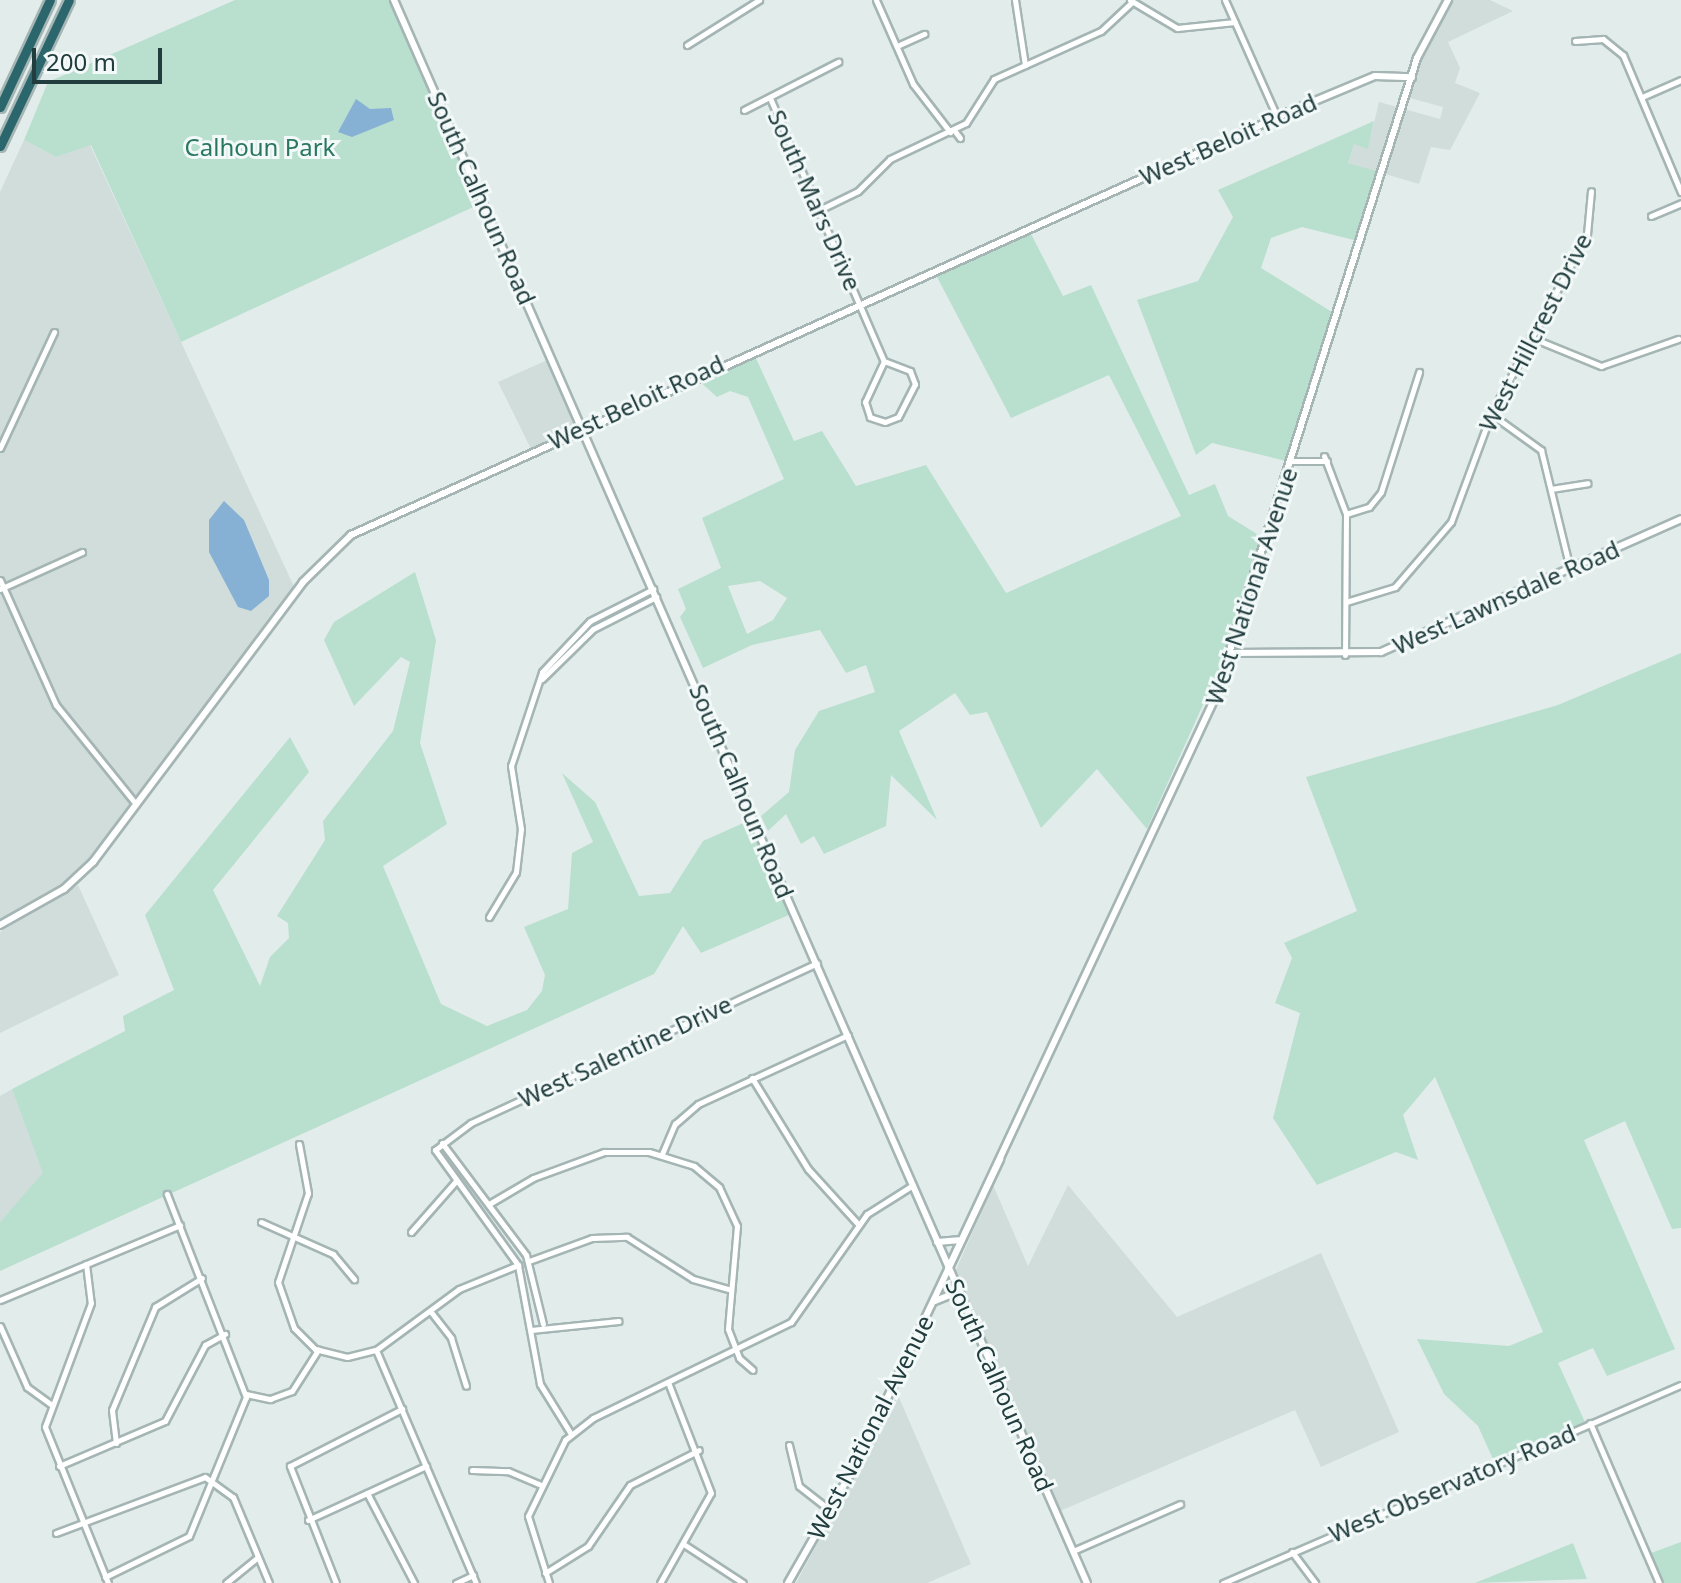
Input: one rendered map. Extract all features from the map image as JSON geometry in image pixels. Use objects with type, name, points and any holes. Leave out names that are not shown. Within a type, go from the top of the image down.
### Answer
[{"type":"highway","points":[[0,107],[50,0]]},
{"type":"highway","points":[[0,146],[69,0]]},
{"type":"main road","name":"South Calhoun Road","points":[[394,0],[1087,1583]]},
{"type":"main road","points":[[1436,0],[1442,10]]},
{"type":"main road","name":"West National Avenue","points":[[788,1583],[831,1512],[1004,1152],[1231,653],[1412,77],[1448,0]]},
{"type":"main road","name":"West Beloit Road","points":[[0,925],[79,876],[333,548],[582,426],[1366,78],[1412,77]]},
{"type":"main road","name":"West Lawnsdale Road","points":[[1231,653],[1345,655],[1392,649],[1681,519]]},
{"type":"main road","name":"West National Avenue","points":[[948,1269],[960,1237],[1004,1152]]},
{"type":"main road","points":[[937,1242],[960,1237]]},
{"type":"main road","points":[[932,1303],[948,1295],[962,1302]]},
{"type":"street","points":[[687,45],[759,0]]},
{"type":"street","points":[[876,0],[897,46],[952,131],[960,138]]},
{"type":"street","points":[[1015,0],[1025,65]]},
{"type":"street","points":[[1225,0],[1277,117]]},
{"type":"street","points":[[819,210],[858,191],[890,159],[952,131],[970,119],[988,84],[1101,31],[1131,1],[1177,28],[1235,22]]},
{"type":"street","points":[[897,46],[924,34]]},
{"type":"street","points":[[1575,41],[1614,45],[1642,97],[1681,192]]},
{"type":"street","points":[[744,110],[838,62]]},
{"type":"street","points":[[1642,97],[1681,80]]},
{"type":"street","name":"South Mars Drive","points":[[770,98],[884,361]]},
{"type":"street","name":"West Hillcrest Drive","points":[[1346,602],[1395,587],[1445,532],[1491,414],[1587,234],[1591,191]]},
{"type":"street","points":[[1651,216],[1681,203]]},
{"type":"street","points":[[0,448],[54,332]]},
{"type":"street","points":[[1530,337],[1601,366],[1678,339]]},
{"type":"street","points":[[884,361],[910,371],[915,384],[898,417],[885,422],[870,417],[865,402],[884,361]]},
{"type":"street","points":[[1346,514],[1369,507],[1381,492],[1419,372]]},
{"type":"street","points":[[1491,414],[1536,443],[1551,489],[1570,569]]},
{"type":"street","points":[[1292,461],[1325,458],[1346,514],[1345,655]]},
{"type":"street","points":[[1551,489],[1588,483]]},
{"type":"street","points":[[2,588],[82,552]]},
{"type":"street","points":[[0,580],[56,705],[136,804]]},
{"type":"street","points":[[489,917],[516,872],[521,829],[511,766],[542,679],[562,647],[590,621],[654,589]]},
{"type":"street","points":[[542,679],[595,628],[657,597]]},
{"type":"street","points":[[590,621],[595,628]]},
{"type":"street","points":[[562,647],[568,653]]},
{"type":"street","name":"West Salentine Drive","points":[[440,1144],[817,963]]},
{"type":"street","points":[[662,1154],[685,1114],[752,1078],[848,1035]]},
{"type":"street","points":[[752,1078],[808,1169],[858,1224]]},
{"type":"street","points":[[299,1144],[309,1184],[278,1270],[279,1292],[294,1328],[318,1350],[347,1357],[376,1350],[459,1289],[518,1265]]},
{"type":"street","points":[[440,1144],[456,1181],[518,1265],[540,1384],[571,1434]]},
{"type":"street","points":[[440,1144],[489,1204],[529,1261],[543,1324]]},
{"type":"street","points":[[489,1204],[582,1158],[626,1150],[662,1154],[694,1166],[726,1198],[739,1241],[730,1289],[735,1351],[753,1370]]},
{"type":"street","points":[[411,1232],[456,1181]]},
{"type":"street","points":[[549,1583],[529,1532],[539,1484],[571,1434],[668,1382],[735,1351],[799,1314],[858,1224],[913,1185]]},
{"type":"street","points":[[86,1264],[91,1303],[50,1404],[45,1433],[106,1580],[186,1539],[246,1394],[225,1334],[167,1194]]},
{"type":"street","points":[[261,1222],[338,1257],[354,1279]]},
{"type":"street","points":[[0,1300],[180,1225]]},
{"type":"street","points":[[529,1261],[592,1238],[627,1237],[693,1279],[730,1289]]},
{"type":"street","points":[[116,1443],[112,1410],[155,1307],[202,1278]]},
{"type":"street","points":[[431,1312],[451,1338],[466,1386]]},
{"type":"street","points":[[531,1330],[543,1324],[619,1321]]},
{"type":"street","points":[[0,1326],[27,1387],[50,1404]]},
{"type":"street","points":[[59,1466],[171,1416],[205,1345],[225,1334]]},
{"type":"street","points":[[246,1394],[275,1399],[292,1391],[318,1350]]},
{"type":"street","points":[[376,1350],[476,1583]]},
{"type":"street","points":[[660,1583],[685,1545],[710,1486],[699,1450],[668,1382]]},
{"type":"street","name":"West Observatory Road","points":[[1227,1582],[1681,1385]]},
{"type":"street","points":[[336,1583],[308,1520],[290,1466],[402,1409]]},
{"type":"street","points":[[1590,1423],[1659,1583]]},
{"type":"street","points":[[789,1445],[799,1486],[831,1512]]},
{"type":"street","points":[[545,1573],[588,1546],[630,1485],[699,1450]]},
{"type":"street","points":[[308,1520],[426,1466]]},
{"type":"street","points":[[472,1470],[508,1471],[539,1484]]},
{"type":"street","points":[[56,1533],[189,1478],[213,1480],[233,1497],[269,1583]]},
{"type":"street","points":[[367,1493],[399,1566],[414,1583]]},
{"type":"street","points":[[1073,1551],[1180,1504]]},
{"type":"street","points":[[685,1545],[743,1583]]},
{"type":"street","points":[[1292,1552],[1315,1583]]},
{"type":"street","points":[[226,1583],[258,1557]]},
{"type":"street","points":[[456,1583],[473,1575]]},
{"type":"shaded area","points":[[1448,0],[1490,0],[1513,11],[1448,42],[1460,68],[1455,83],[1480,93],[1450,150],[1431,147],[1419,184],[1348,163],[1354,144],[1368,148],[1379,102],[1440,119],[1443,107],[1406,97]]},
{"type":"shaded area","points":[[24,140],[56,157],[90,145],[296,591],[79,876],[0,925],[0,192]]},
{"type":"shaded area","points":[[552,358],[582,426],[532,451],[498,382]]},
{"type":"shaded area","points":[[78,885],[119,975],[0,1033],[0,932]]},
{"type":"shaded area","points":[[12,1089],[44,1173],[0,1222],[0,1096]]},
{"type":"shaded area","points":[[993,1185],[1028,1266],[1068,1185],[1177,1317],[1321,1253],[1399,1432],[1321,1467],[1295,1410],[1060,1511],[956,1270]]},
{"type":"shaded area","points":[[898,1395],[971,1564],[927,1583],[796,1583]]},
{"type":"green space","name":"Calhoun Park","points":[[235,0],[395,0],[484,202],[181,342],[91,145],[56,157],[24,140],[48,82]]},
{"type":"green space","points":[[1374,121],[1368,149],[1354,144],[1348,163],[1380,172],[1358,241],[1302,227],[1271,238],[1261,268],[1332,312],[1286,461],[1212,443],[1196,455],[1137,300],[1198,281],[1233,217],[1218,190]]},
{"type":"green space","points":[[1030,232],[1063,296],[1091,285],[1189,495],[1215,484],[1228,516],[1265,539],[1219,669],[1147,829],[1097,769],[1041,828],[987,712],[970,715],[955,693],[899,731],[937,820],[891,775],[886,826],[824,854],[814,836],[801,844],[786,814],[768,831],[761,816],[789,792],[795,750],[819,711],[875,692],[866,665],[846,673],[820,630],[752,645],[703,668],[680,617],[686,609],[678,589],[721,568],[702,518],[784,479],[748,397],[730,391],[717,397],[697,379],[754,354],[794,441],[822,431],[856,486],[926,465],[1006,593],[1181,516],[1109,375],[1011,418],[936,275]],"holes":[[[760,581],[787,598],[773,620],[747,634],[728,586]]]},
{"type":"green space","points":[[415,572],[436,640],[420,743],[447,824],[383,866],[441,1004],[487,1026],[527,1010],[542,991],[545,975],[524,927],[568,909],[572,853],[593,842],[562,773],[595,802],[639,896],[670,893],[703,841],[750,820],[791,914],[701,953],[683,926],[654,974],[0,1271],[0,1222],[43,1173],[12,1089],[125,1031],[123,1016],[174,990],[145,915],[290,737],[309,772],[213,890],[260,986],[270,957],[289,938],[288,923],[277,916],[325,840],[323,821],[393,731],[410,662],[401,657],[354,706],[324,640],[334,622]]},
{"type":"green space","points":[[1681,653],[1681,1228],[1672,1229],[1625,1121],[1584,1140],[1675,1349],[1607,1376],[1593,1348],[1558,1363],[1585,1422],[1493,1459],[1478,1426],[1444,1394],[1417,1339],[1509,1346],[1543,1332],[1435,1077],[1403,1115],[1418,1160],[1396,1152],[1317,1185],[1273,1118],[1300,1013],[1275,1003],[1292,958],[1284,943],[1357,911],[1306,777],[1558,705]]},
{"type":"green space","points":[[1681,1542],[1681,1583],[1663,1583],[1651,1553]]},
{"type":"green space","points":[[1573,1543],[1587,1579],[1475,1583]]},
{"type":"water","points":[[356,99],[370,109],[391,108],[394,120],[352,137],[338,132]]},
{"type":"water","points":[[224,501],[244,520],[269,580],[269,596],[251,611],[238,607],[209,552],[209,520]]}]
